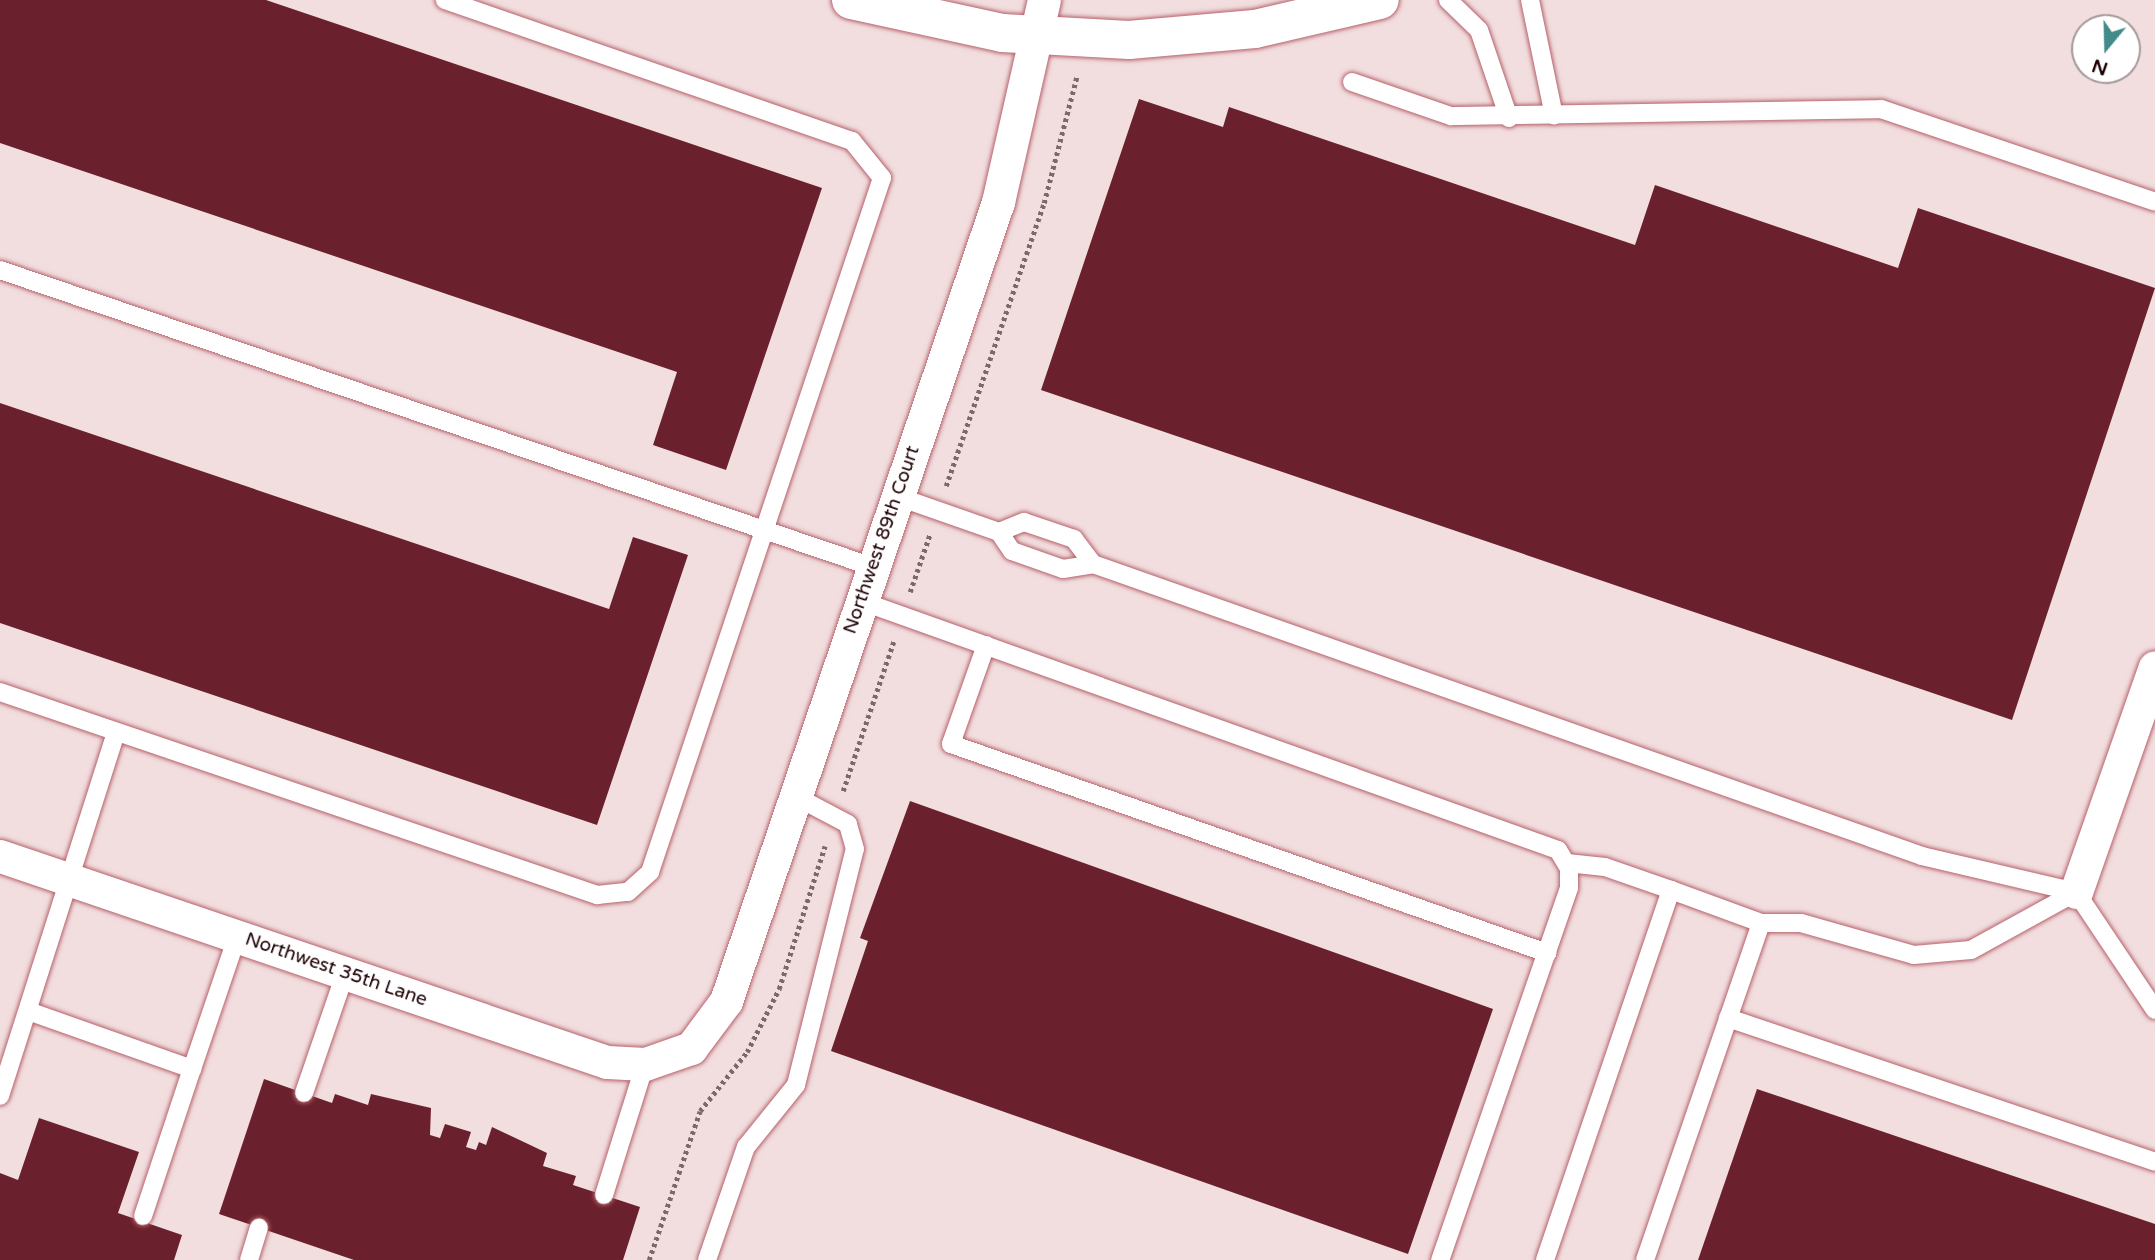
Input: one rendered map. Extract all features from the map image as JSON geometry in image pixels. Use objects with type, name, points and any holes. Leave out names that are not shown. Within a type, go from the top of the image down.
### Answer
[{"type":"street","points":[[851,0],[949,25],[1037,37],[1192,37],[1286,24],[1380,0]]},
{"type":"street","name":"Northwest 89th Court","points":[[659,1060],[706,1034],[726,1001],[998,202],[1044,0]]},
{"type":"street","points":[[2076,892],[2155,667]]},
{"type":"street","name":"Northwest 35th Lane","points":[[0,856],[596,1059],[659,1060]]},
{"type":"lane","points":[[0,692],[597,895],[628,892],[657,860],[881,195],[878,168],[863,148],[841,136],[445,0]]},
{"type":"lane","points":[[1448,0],[1479,30],[1509,118]]},
{"type":"lane","points":[[1530,0],[1554,116]]},
{"type":"lane","points":[[1352,82],[1451,116],[1509,118],[1881,109],[2155,202]]},
{"type":"lane","points":[[0,271],[873,567]]},
{"type":"lane","points":[[896,496],[999,532],[1012,551],[1063,569],[1093,564],[1923,856],[2076,892],[2155,1010]]},
{"type":"lane","points":[[999,532],[1024,522],[1074,539],[1093,564]]},
{"type":"lane","points":[[861,601],[1523,832],[1553,846],[1567,863],[1569,888],[1440,1260]]},
{"type":"lane","points":[[986,645],[951,744],[1547,953]]},
{"type":"lane","points":[[0,1096],[31,1013],[116,732]]},
{"type":"lane","points":[[707,1260],[746,1147],[796,1085],[855,849],[842,818],[795,796]]},
{"type":"lane","points":[[1567,863],[1605,867],[1761,923],[1801,923],[1883,951],[1945,955],[1970,950],[2076,892]]},
{"type":"lane","points":[[1545,1260],[1671,890]]},
{"type":"lane","points":[[1645,1260],[1761,923]]},
{"type":"lane","points":[[143,1216],[237,937]]},
{"type":"lane","points":[[304,1093],[345,974]]},
{"type":"lane","points":[[31,1013],[192,1069]]},
{"type":"lane","points":[[1728,1018],[2155,1163]]},
{"type":"lane","points":[[604,1195],[625,1135],[659,1060]]},
{"type":"lane","points":[[249,1260],[259,1228]]},
{"type":"path","points":[[961,443],[1044,203],[1079,72]]},
{"type":"path","points":[[909,593],[921,561]]},
{"type":"path","points":[[842,794],[895,636]]},
{"type":"path","points":[[649,1260],[700,1111],[762,1026],[827,841]]},
{"type":"building","points":[[0,0],[266,0],[822,188],[726,470],[653,445],[677,372],[0,143]]},
{"type":"building","points":[[1139,99],[1223,127],[1229,107],[1635,245],[1655,185],[1898,268],[1918,208],[2155,288],[2012,720],[1041,390]]},
{"type":"building","points":[[0,403],[609,609],[633,537],[688,555],[597,825],[0,623]]},
{"type":"building","points":[[910,801],[1493,1009],[1408,1254],[831,1051],[868,941],[860,938]]},
{"type":"building","points":[[264,1079],[332,1103],[335,1094],[368,1105],[371,1094],[431,1108],[430,1135],[440,1138],[445,1124],[471,1132],[466,1147],[476,1150],[479,1142],[486,1145],[492,1127],[547,1153],[543,1166],[576,1176],[573,1185],[640,1207],[623,1260],[354,1260],[219,1214]]},
{"type":"building","points":[[1757,1089],[2155,1224],[2155,1260],[1698,1260]]},
{"type":"building","points":[[39,1118],[139,1152],[118,1213],[182,1235],[174,1260],[0,1260],[0,1173],[18,1180]]}]
